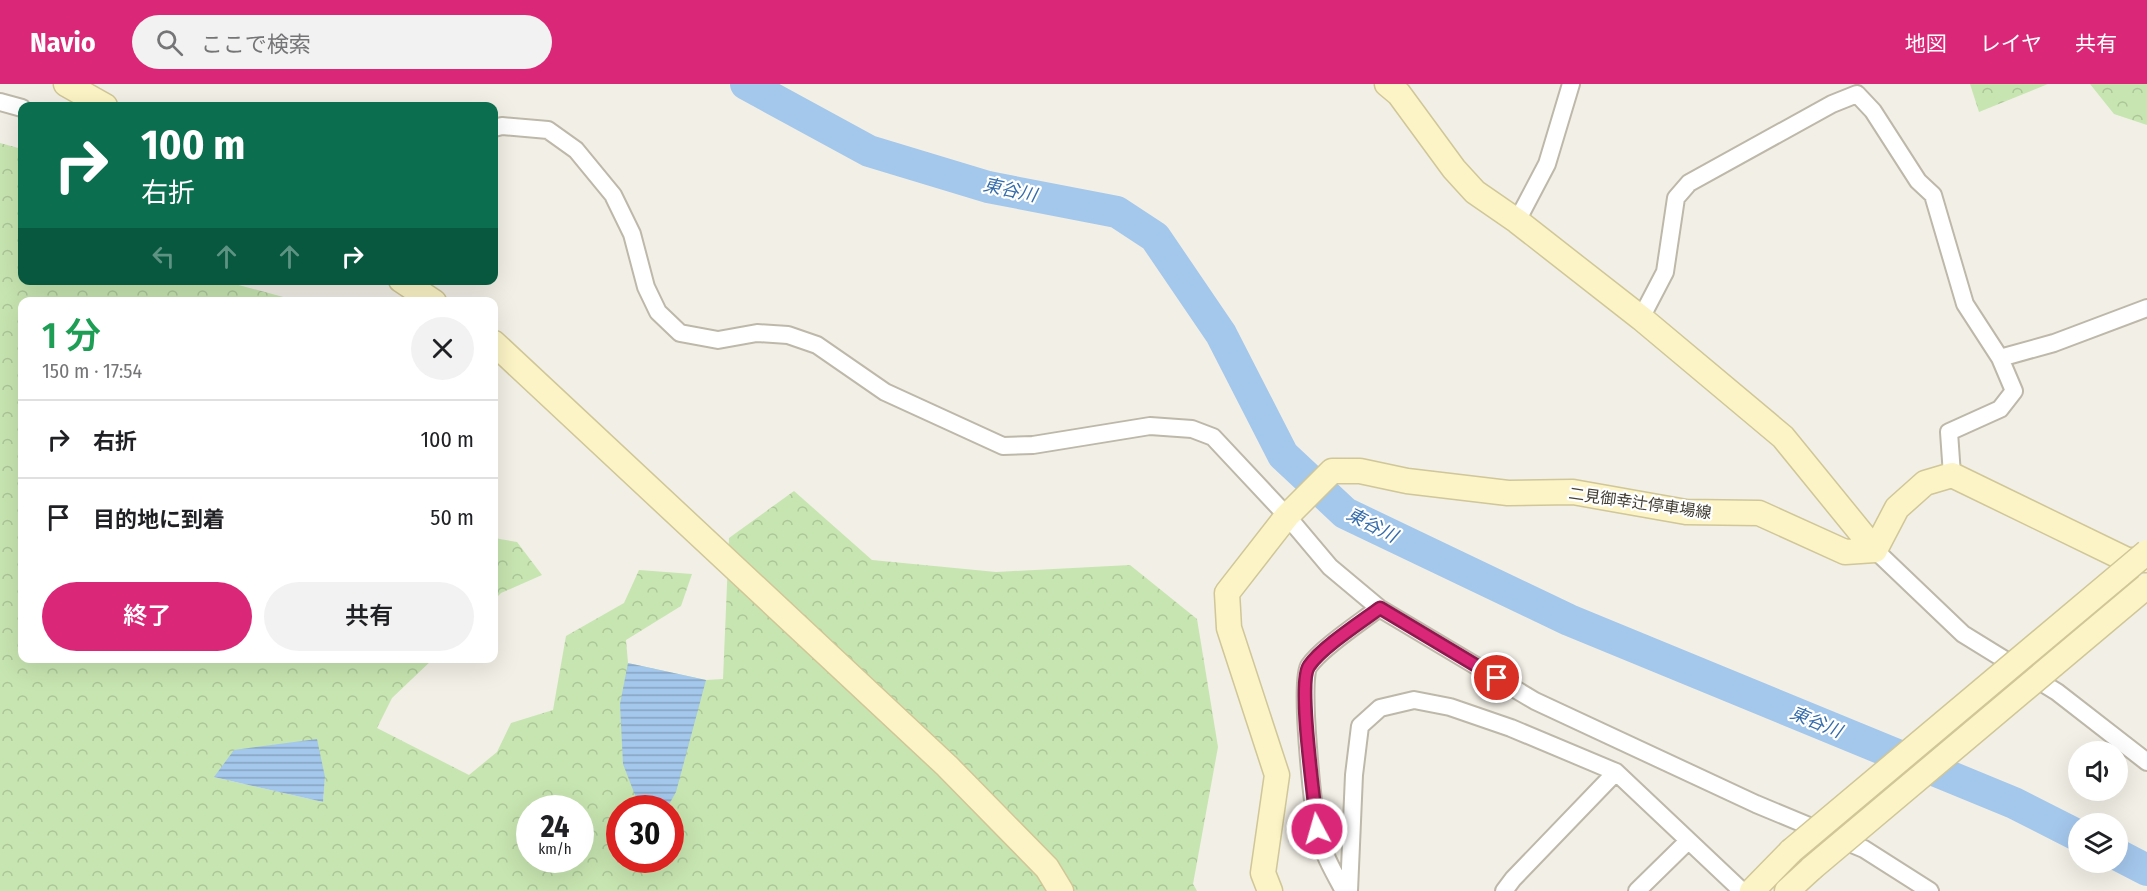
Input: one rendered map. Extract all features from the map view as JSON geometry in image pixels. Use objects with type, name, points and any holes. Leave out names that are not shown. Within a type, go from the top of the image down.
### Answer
[{"type":"street","points":[[66,84],[98,102]]},
{"type":"street","points":[[1387,84],[1399,94],[1454,169],[1475,192],[1517,221],[1641,318],[1783,437],[1875,550],[1964,634],[2057,692],[2147,762]]},
{"type":"street","points":[[1517,221],[1547,164],[1571,84]]},
{"type":"street","points":[[1641,318],[1665,272],[1676,198],[1689,183],[1832,104],[1857,94],[1873,111],[1918,181],[1933,195],[1965,304],[2000,358],[2014,391],[2000,408],[1949,432],[1952,475]]},
{"type":"street","points":[[0,102],[18,107]]},
{"type":"street","points":[[498,127],[548,130],[576,150],[613,195],[632,234],[650,296],[658,312],[680,333],[718,339],[757,333],[789,335],[817,345],[885,392],[1003,446],[1033,445],[1150,426],[1192,429],[1213,437],[1287,516],[1330,567],[1380,608],[1535,702],[1756,804],[1864,849],[1930,891]]},
{"type":"street","points":[[408,285],[426,297]]},
{"type":"street","points":[[2000,358],[2054,343],[2147,308]]},
{"type":"street","points":[[498,347],[947,766],[1047,868],[1061,891]]},
{"type":"street","name":"二見御幸辻停車場線","points":[[1270,891],[1263,873],[1277,774],[1229,628],[1227,593],[1287,516],[1332,471],[1360,471],[1407,481],[1508,493],[1573,492],[1686,512],[1759,513],[1845,552],[1875,550]]},
{"type":"street","points":[[1875,550],[1897,508],[1925,483],[1952,475],[2127,560],[2147,560]]},
{"type":"street","points":[[1752,891],[1791,851],[2147,552]]},
{"type":"street","points":[[1787,891],[2147,586]]},
{"type":"street","points":[[1344,891],[1327,862],[1317,829],[1304,704],[1307,668],[1318,655],[1380,608]]},
{"type":"street","points":[[1349,891],[1354,775],[1360,726],[1380,708],[1414,700],[1450,707],[1511,728],[1616,772],[1742,891]]},
{"type":"street","points":[[1504,891],[1616,772]]},
{"type":"street","points":[[1637,891],[1688,841]]},
{"type":"green space","points":[[1970,84],[2048,84],[1979,112]]},
{"type":"green space","points":[[2090,84],[2147,84],[2147,125],[2114,114]]},
{"type":"green space","points":[[0,143],[18,148],[18,285],[239,285],[283,297],[18,297],[18,663],[429,663],[392,698],[377,728],[469,775],[497,752],[511,723],[553,710],[566,636],[624,603],[639,570],[692,574],[681,606],[626,640],[628,663],[706,680],[723,679],[729,538],[794,491],[872,560],[996,572],[1130,565],[1197,619],[1218,747],[1193,884],[1197,891],[0,891]],"holes":[[[214,777],[325,777],[323,802]]]},
{"type":"green space","points":[[498,539],[517,542],[542,575],[498,596]]},
{"type":"water","points":[[628,663],[706,680],[674,795],[635,795],[623,764],[620,704]]},
{"type":"water","points":[[317,739],[325,777],[323,802],[214,777],[234,750]]},
{"type":"waterway","name":"東谷川","points":[[746,84],[869,151],[988,187],[1117,212],[1155,237],[1221,334],[1283,455],[1345,513],[1569,620],[2014,803],[2068,830]]},
{"type":"waterway","name":"東谷川","points":[[2128,860],[2147,870]]},
{"type":"route","points":[[1317,829],[1304,704],[1307,668],[1318,655],[1380,608],[1497,678]]}]
